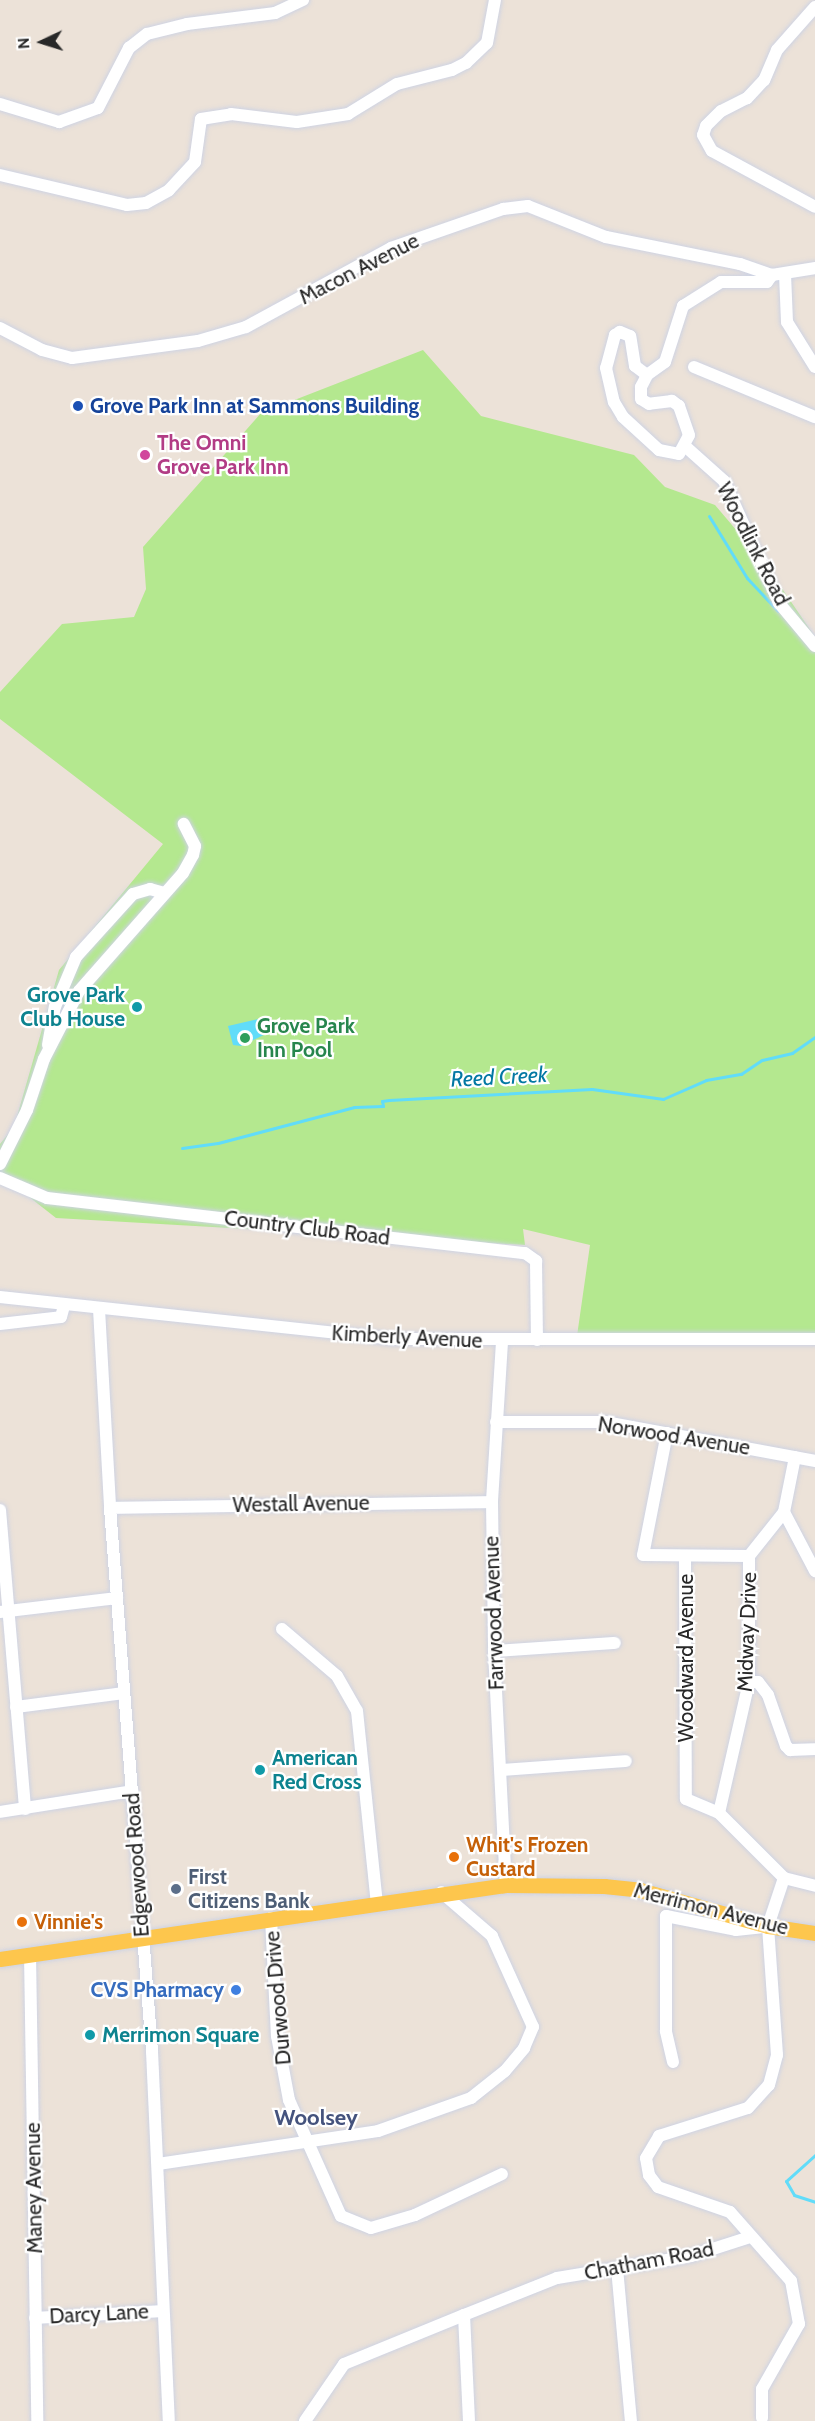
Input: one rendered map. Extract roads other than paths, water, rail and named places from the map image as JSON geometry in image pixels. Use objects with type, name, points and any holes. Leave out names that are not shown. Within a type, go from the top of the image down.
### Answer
[{"type":"main road","name":"Merrimon Avenue","points":[[0,1959],[441,1892],[506,1886],[604,1886],[640,1890],[768,1926],[815,1933]]},
{"type":"street","points":[[0,104],[59,122],[98,108],[129,48],[147,34],[187,24],[275,13],[303,0]]},
{"type":"street","points":[[0,175],[127,205],[146,203],[169,190],[195,162],[201,119],[231,114],[297,122],[348,114],[397,84],[452,70],[466,63],[487,43],[495,0]]},
{"type":"street","points":[[815,7],[777,50],[764,80],[747,98],[722,111],[706,126],[703,135],[712,151],[815,207]]},
{"type":"street","name":"Macon Avenue","points":[[0,328],[42,350],[72,358],[153,349],[246,327],[390,248],[502,208],[538,207],[606,237],[740,264],[779,275]]},
{"type":"street","points":[[647,375],[635,366],[630,336],[620,332],[615,335],[606,368],[614,402],[623,417],[669,455],[679,454],[686,447],[689,435],[679,406],[672,400],[649,404],[641,399],[647,375],[665,362],[683,306],[721,282],[766,282],[779,275],[815,268]]},
{"type":"street","points":[[779,275],[787,322],[815,368]]},
{"type":"street","points":[[694,367],[815,417]]},
{"type":"street","name":"Woodlink Road","points":[[686,447],[724,481],[775,595],[815,645]]},
{"type":"street","points":[[0,1164],[27,1110],[48,1050],[79,991],[164,893],[193,855],[195,846],[184,824]]},
{"type":"street","points":[[48,1050],[55,1007],[76,957],[133,894],[150,889],[164,893]]},
{"type":"street","name":"Country Club Road","points":[[0,1178],[47,1198],[525,1253],[536,1261],[537,1340]]},
{"type":"street","name":"Kimberly Avenue","points":[[0,1297],[64,1306],[390,1339],[502,1342],[815,1339]]},
{"type":"street","points":[[0,1324],[61,1317],[64,1306]]},
{"type":"street","name":"Edgewood Road","points":[[99,1309],[110,1508],[158,2164],[169,2421]]},
{"type":"street","name":"Farrwood Avenue","points":[[502,1342],[492,1502],[494,1651],[506,1886]]},
{"type":"street","name":"Norwood Avenue","points":[[496,1422],[605,1422],[815,1461]]},
{"type":"street","name":"Woodward Avenue","points":[[667,1432],[643,1555],[686,1556],[686,1799],[719,1813],[784,1878]]},
{"type":"street","points":[[686,1556],[749,1556],[784,1512],[795,1457]]},
{"type":"street","name":"Westall Avenue","points":[[110,1508],[492,1502]]},
{"type":"street","points":[[0,1510],[4,1611],[16,1707],[25,1809]]},
{"type":"street","points":[[784,1512],[815,1571]]},
{"type":"street","name":"Midway Drive","points":[[719,1813],[749,1682],[749,1556]]},
{"type":"street","points":[[4,1611],[117,1598]]},
{"type":"street","points":[[282,1629],[337,1677],[357,1712],[377,1903]]},
{"type":"street","points":[[494,1651],[615,1643]]},
{"type":"street","points":[[749,1682],[758,1682],[768,1695],[786,1746],[790,1750],[815,1749]]},
{"type":"street","points":[[16,1707],[124,1693]]},
{"type":"street","points":[[501,1770],[626,1761]]},
{"type":"street","points":[[0,1812],[132,1791]]},
{"type":"street","points":[[784,1878],[815,1886]]},
{"type":"street","name":"Chatham Road","points":[[305,2421],[344,2364],[557,2278],[691,2256],[750,2237],[730,2211],[658,2187],[649,2175],[646,2158],[659,2136],[748,2108],[769,2085],[777,2055],[768,1926],[784,1878]]},
{"type":"street","points":[[158,2164],[305,2140],[378,2131],[471,2098],[505,2071],[524,2048],[533,2027],[492,1936],[441,1892]]},
{"type":"street","points":[[673,2062],[666,2031],[666,1916],[736,1930],[768,1926]]},
{"type":"street","name":"Durwood Drive","points":[[271,1918],[277,2036],[289,2100],[341,2216],[371,2228],[415,2215],[502,2174]]},
{"type":"street","name":"Maney Avenue","points":[[30,1954],[37,2421]]},
{"type":"street","points":[[750,2237],[783,2271],[799,2308],[799,2324],[792,2340],[762,2389],[762,2418]]},
{"type":"street","points":[[617,2268],[631,2421]]},
{"type":"street","name":"Darcy Lane","points":[[36,2318],[163,2311]]},
{"type":"street","points":[[464,2315],[469,2421]]},
{"type":"water","name":"Grove Park Inn Pool","points":[[267,1017],[272,1031],[241,1046],[233,1045],[228,1026]]},
{"type":"waterway","points":[[709,516],[747,578],[778,611]]},
{"type":"waterway","name":"Reed Creek","points":[[182,1148],[218,1143],[354,1107],[383,1106],[382,1101],[389,1100],[592,1089],[663,1099],[706,1080],[741,1074],[762,1060],[792,1053],[815,1037]]},
{"type":"waterway","name":"Reed Creek","points":[[815,2155],[786,2181],[794,2195],[815,2202]]},
{"type":"place","name":"Grove Park Inn at Sammons Building","points":[[78,406]]},
{"type":"place","name":"The Omni Grove Park Inn","points":[[145,455]]},
{"type":"place","name":"Grove Park Club House","points":[[137,1007]]},
{"type":"place","name":"Grove Park Inn Pool","points":[[245,1038]]},
{"type":"place","name":"American Red Cross","points":[[260,1770]]},
{"type":"place","name":"Whit's Frozen Custard","points":[[454,1857]]},
{"type":"place","name":"First Citizens Bank","points":[[176,1889]]},
{"type":"place","name":"Vinnie's","points":[[22,1922]]},
{"type":"place","name":"CVS Pharmacy","points":[[236,1990]]},
{"type":"place","name":"Merrimon Square","points":[[90,2035]]},
{"type":"district","name":"Woolsey","points":[[316,2118]]}]
